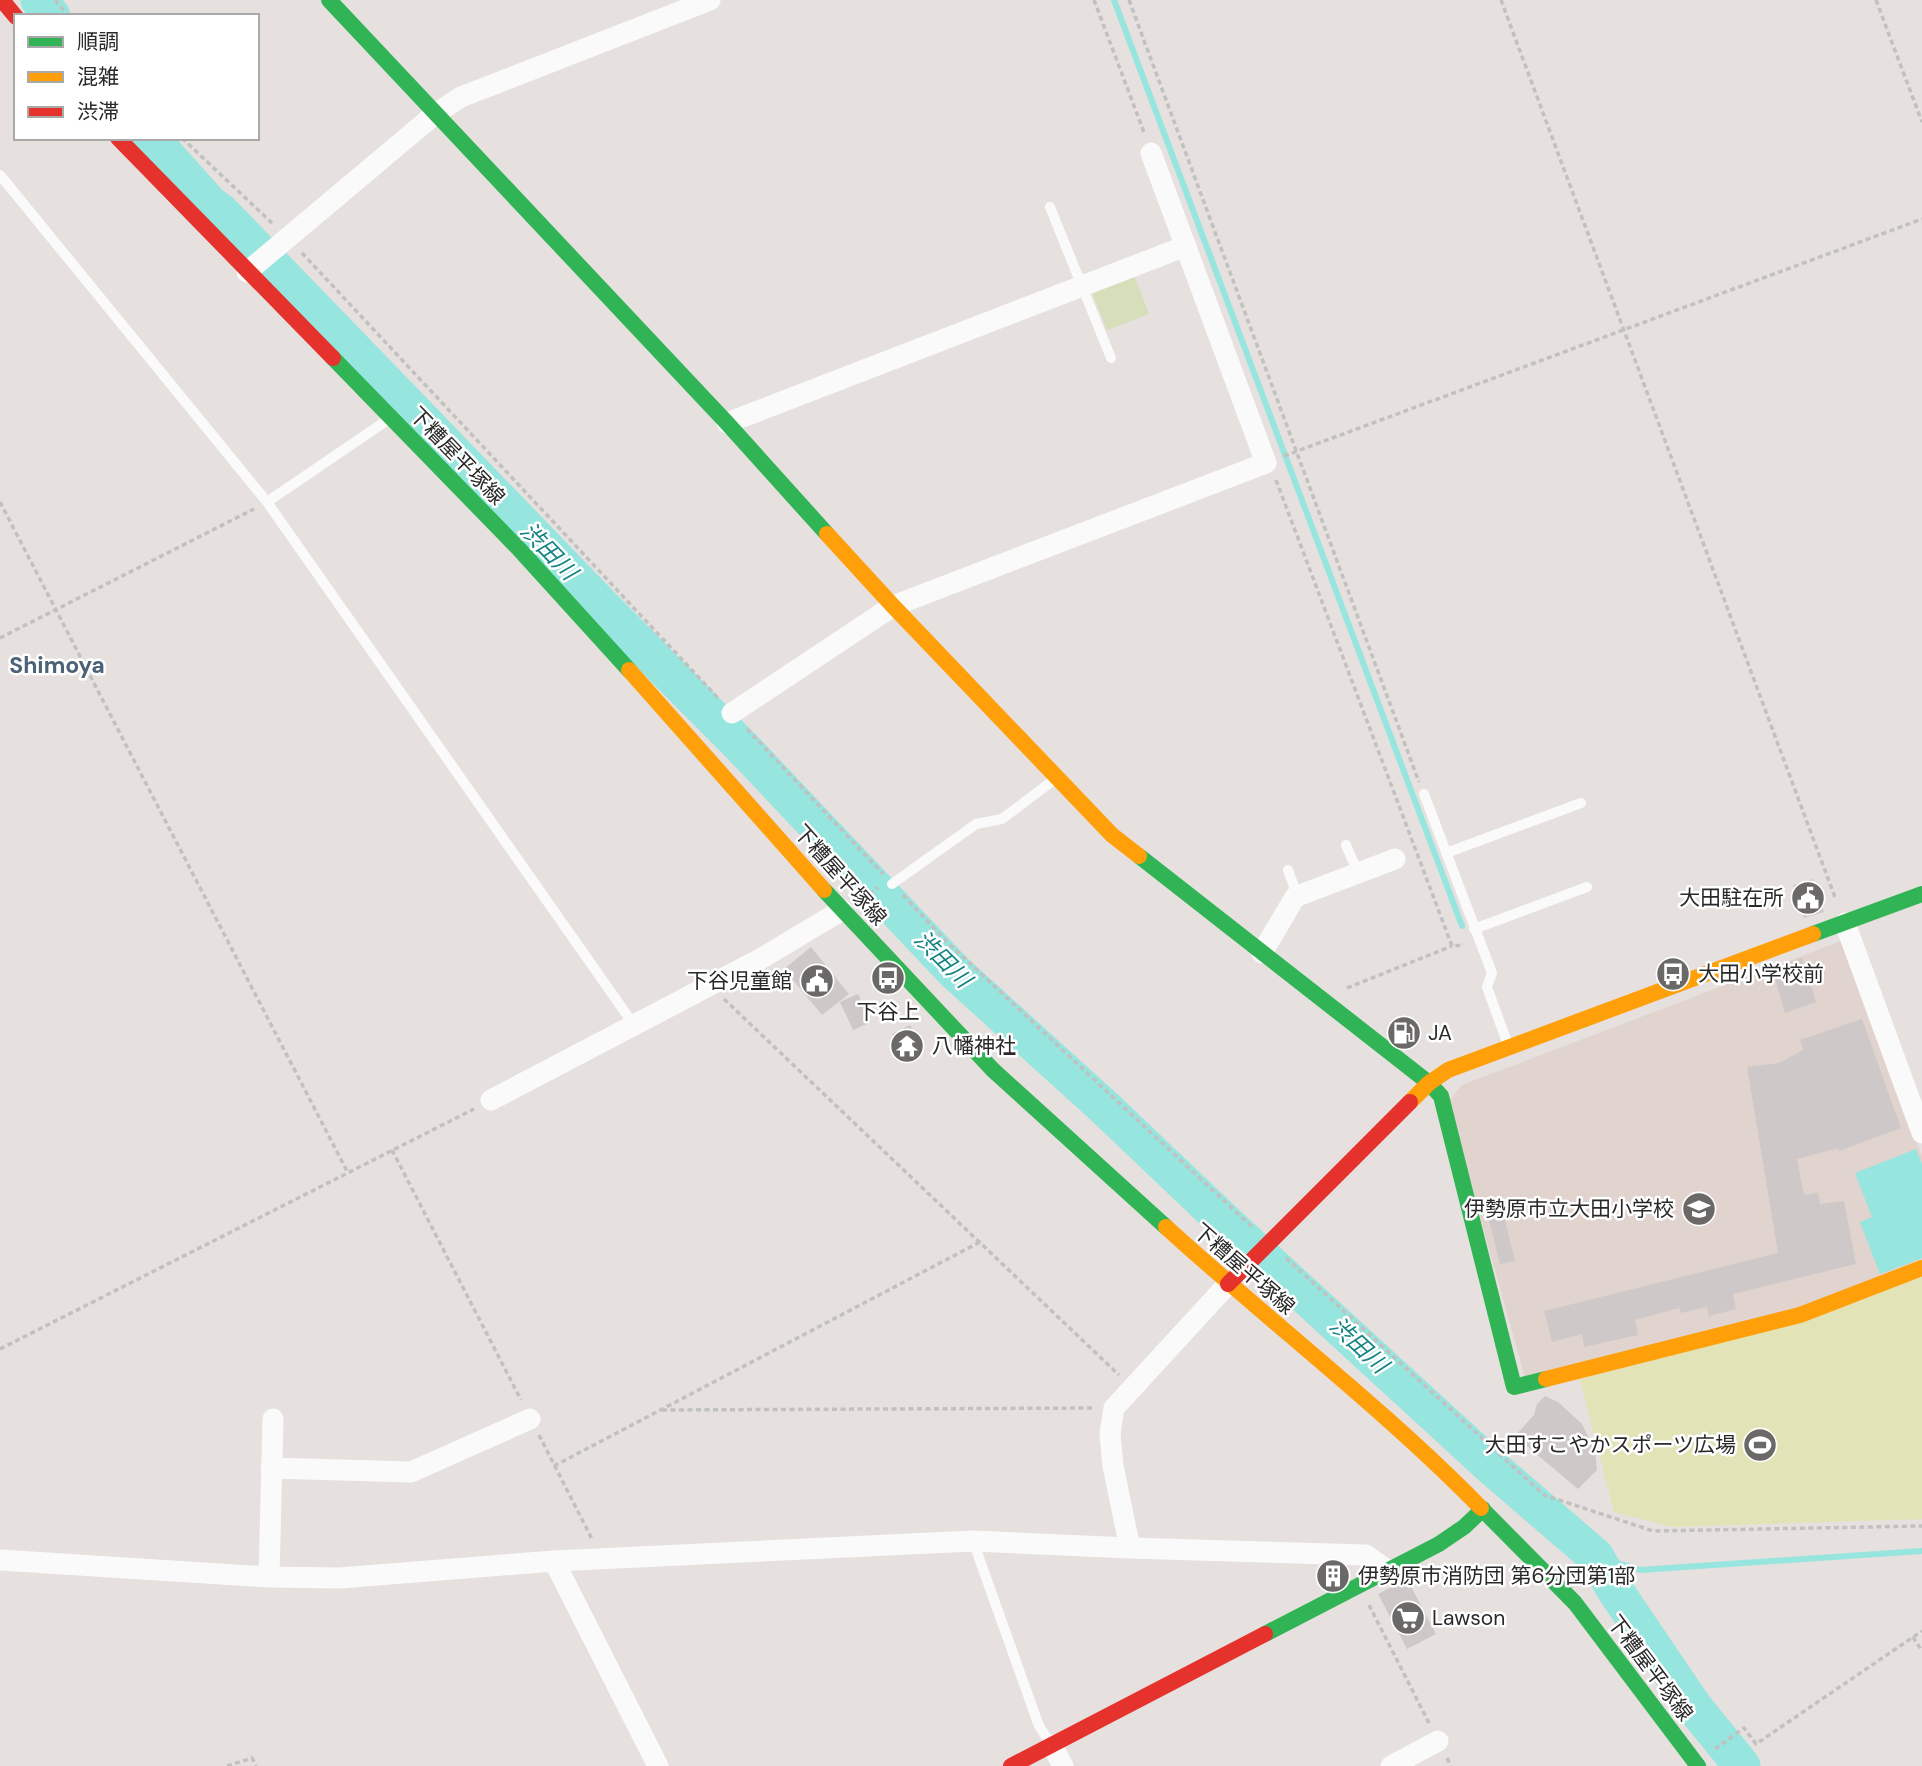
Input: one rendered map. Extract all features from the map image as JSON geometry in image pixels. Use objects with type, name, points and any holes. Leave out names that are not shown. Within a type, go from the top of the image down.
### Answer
[{"type":"street","points":[[2,0],[14,15]]},
{"type":"street","points":[[329,0],[727,423],[893,606],[1112,835],[1429,1083],[1441,1096],[1514,1387],[1800,1315],[1922,1268]]},
{"type":"street","points":[[247,272],[435,114],[461,97],[710,0]]},
{"type":"street","name":"下糟屋平塚線","points":[[120,140],[519,549],[680,724],[844,913],[993,1070],[1228,1284],[1379,1411],[1483,1509],[1575,1603],[1697,1765]]},
{"type":"street","points":[[732,713],[893,606],[1266,463],[1152,153]]},
{"type":"street","points":[[727,423],[1186,246]]},
{"type":"street","points":[[1262,953],[1297,895],[1395,859]]},
{"type":"street","points":[[1130,1548],[1112,1455],[1110,1434],[1115,1408],[1228,1284],[1429,1083],[1448,1070],[1922,894]]},
{"type":"street","points":[[491,1100],[844,913]]},
{"type":"street","points":[[1845,923],[1922,1133]]},
{"type":"street","points":[[268,1577],[273,1419]]},
{"type":"street","points":[[271,1468],[411,1472],[530,1419]]},
{"type":"street","points":[[1011,1766],[1439,1544],[1464,1527],[1483,1509]]},
{"type":"street","points":[[0,1560],[268,1577],[339,1578],[603,1559],[973,1541],[1366,1555],[1387,1570]]},
{"type":"street","points":[[554,1562],[658,1766]]},
{"type":"street","points":[[1391,1766],[1438,1741]]},
{"type":"street","points":[[1052,1745],[1063,1766]]},
{"type":"lane","points":[[0,175],[267,502],[635,1025]]},
{"type":"lane","points":[[1050,206],[1111,358]]},
{"type":"lane","points":[[267,502],[391,418]]},
{"type":"lane","points":[[890,881],[976,824],[1002,819],[1058,777]]},
{"type":"lane","points":[[1424,794],[1492,973],[1487,986],[1508,1048]]},
{"type":"lane","points":[[1446,853],[1581,803]]},
{"type":"lane","points":[[1346,845],[1357,873]]},
{"type":"lane","points":[[1288,870],[1297,895]]},
{"type":"lane","points":[[1476,934],[1587,887]]},
{"type":"lane","points":[[973,1541],[1039,1726],[1052,1745]]},
{"type":"path","points":[[55,0],[67,14]]},
{"type":"path","points":[[1094,0],[1152,153]]},
{"type":"path","points":[[1129,0],[1424,794]]},
{"type":"path","points":[[1501,0],[1845,923]]},
{"type":"path","points":[[1876,0],[1922,122]]},
{"type":"path","points":[[184,140],[288,238],[947,942],[1267,1244],[1544,1495],[1653,1531],[1922,1526]]},
{"type":"path","points":[[1452,946],[1275,478],[1266,463],[1922,219]]},
{"type":"path","points":[[0,502],[348,1172]]},
{"type":"path","points":[[0,638],[267,502]]},
{"type":"path","points":[[844,913],[890,881]]},
{"type":"path","points":[[1320,998],[1452,946],[1464,945],[1476,934]]},
{"type":"path","points":[[709,986],[1133,1388]]},
{"type":"path","points":[[0,1349],[491,1100]]},
{"type":"path","points":[[392,1150],[603,1559]]},
{"type":"path","points":[[554,1466],[979,1242]]},
{"type":"path","points":[[660,1410],[1115,1408]]},
{"type":"path","points":[[1359,1585],[1451,1766]]},
{"type":"path","points":[[1697,1765],[1744,1728],[1756,1744],[1922,1631]]},
{"type":"path","points":[[1913,1637],[1922,1651]]},
{"type":"path","points":[[227,1766],[252,1758],[256,1766]]},
{"type":"shaded area","name":"伊勢原市立大田小学校","points":[[1841,941],[1922,1156],[1922,1262],[1797,1311],[1526,1381],[1448,1102],[1462,1085]]},
{"type":"green space","points":[[1134,275],[1149,314],[1107,330],[1092,292]]},
{"type":"green space","name":"大田すこやかスポーツ広場","points":[[1922,1275],[1922,1519],[1672,1527],[1614,1512],[1580,1379]]},
{"type":"water","points":[[1916,1149],[1922,1164],[1922,1258],[1880,1274],[1860,1222],[1872,1217],[1855,1173]]},
{"type":"building","name":"大田駐在所","points":[[1813,879],[1824,912],[1804,918],[1793,885]]},
{"type":"building","name":"下谷児童館","points":[[811,947],[849,994],[822,1015],[784,969]]},
{"type":"building","points":[[1802,958],[1816,1002],[1785,1013],[1772,968]]},
{"type":"building","points":[[858,994],[871,1022],[853,1030],[840,1002]]},
{"type":"building","points":[[1862,1019],[1901,1128],[1839,1151],[1838,1148],[1797,1159],[1804,1195],[1818,1193],[1820,1204],[1844,1201],[1856,1264],[1733,1294],[1736,1309],[1709,1316],[1707,1307],[1681,1313],[1679,1308],[1635,1320],[1638,1335],[1584,1347],[1582,1334],[1552,1342],[1544,1311],[1778,1253],[1747,1067],[1779,1063],[1803,1050],[1800,1040]]},
{"type":"building","name":"八幡神社","points":[[910,1025],[919,1041],[900,1050],[892,1034]]},
{"type":"building","points":[[1499,1196],[1515,1261],[1500,1264],[1484,1200]]},
{"type":"building","points":[[1545,1396],[1558,1402],[1582,1424],[1595,1450],[1597,1470],[1578,1489],[1515,1436],[1534,1415],[1537,1404]]},
{"type":"building","points":[[1327,1567],[1336,1567],[1340,1577],[1323,1585],[1317,1572]]},
{"type":"building","points":[[1407,1579],[1436,1634],[1407,1649],[1378,1594]]},
{"type":"waterway","name":"渋田川","points":[[39,0],[50,14]]},
{"type":"waterway","points":[[1114,0],[1462,926]]},
{"type":"waterway","name":"渋田川","points":[[153,140],[210,204],[221,212],[744,749],[955,972],[1494,1469],[1595,1556],[1694,1707],[1742,1766]]},
{"type":"waterway","points":[[1595,1556],[1640,1570],[1922,1551]]},
{"type":"traffic: fast","points":[[329,0],[727,423],[827,534]]},
{"type":"traffic: fast","points":[[333,358],[519,549],[629,670]]},
{"type":"traffic: fast","points":[[1139,856],[1429,1083],[1441,1096],[1514,1387],[1546,1379]]},
{"type":"traffic: fast","points":[[824,890],[993,1070],[1166,1227]]},
{"type":"traffic: fast","points":[[1813,934],[1922,894]]},
{"type":"traffic: fast","points":[[1481,1508],[1575,1603],[1698,1766]]},
{"type":"traffic: fast","points":[[1265,1634],[1439,1544],[1464,1527],[1483,1509]]},
{"type":"traffic: slow","points":[[827,534],[1112,835],[1139,856]]},
{"type":"traffic: slow","points":[[629,670],[824,890]]},
{"type":"traffic: slow","points":[[1410,1102],[1429,1083],[1448,1070],[1813,934]]},
{"type":"traffic: slow","points":[[1166,1227],[1405,1435],[1481,1508]]},
{"type":"traffic: slow","points":[[1546,1379],[1800,1315],[1922,1268]]},
{"type":"traffic: jam","points":[[2,0],[14,15]]},
{"type":"traffic: jam","points":[[120,140],[333,358]]},
{"type":"traffic: jam","points":[[1228,1284],[1410,1102]]},
{"type":"traffic: jam","points":[[1011,1766],[1265,1634]]},
{"type":"place","name":"大田駐在所","points":[[1808,898]]},
{"type":"place","name":"大田小学校前","points":[[1673,974]]},
{"type":"place","name":"下谷上","points":[[888,978]]},
{"type":"place","name":"下谷児童館","points":[[817,981]]},
{"type":"place","name":"JA","points":[[1404,1033]]},
{"type":"place","name":"八幡神社","points":[[907,1046]]},
{"type":"place","name":"伊勢原市立大田小学校","points":[[1699,1209]]},
{"type":"place","name":"大田すこやかスポーツ広場","points":[[1760,1445]]},
{"type":"place","name":"伊勢原市消防団 第6分団第1部","points":[[1333,1576]]},
{"type":"place","name":"Lawson","points":[[1408,1618]]},
{"type":"district","name":"Shimoya","points":[[57,665]]}]
